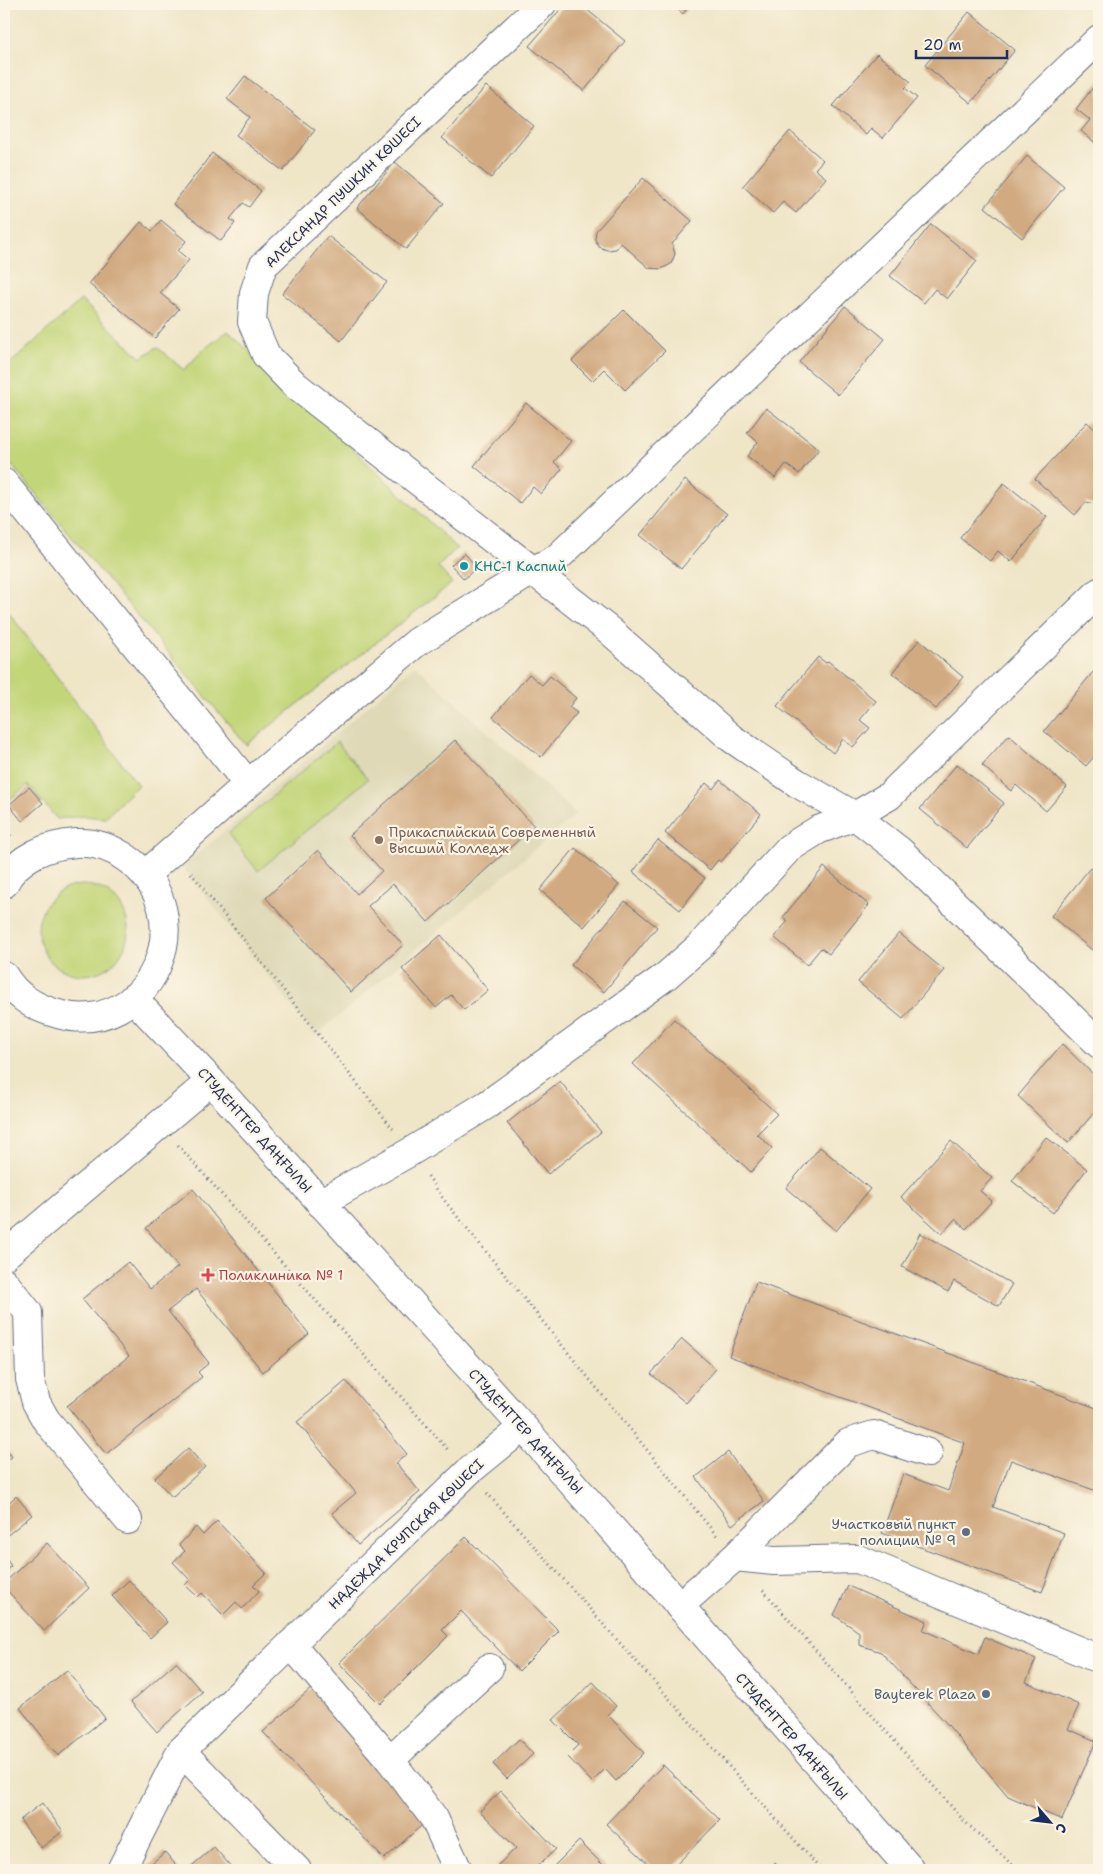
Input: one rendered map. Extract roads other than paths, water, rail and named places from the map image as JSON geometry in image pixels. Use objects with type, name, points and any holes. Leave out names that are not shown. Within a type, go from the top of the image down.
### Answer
[{"type":"street","name":"АЛЕКСАНДР ПУШКИН КӨШЕСІ","points":[[542,4],[263,266],[254,293],[252,322],[266,355],[295,384],[610,631],[732,738],[797,783],[854,816],[900,850],[1099,1044]]},
{"type":"street","points":[[146,874],[248,784],[418,642],[532,571],[556,559],[1099,39]]},
{"type":"street","points":[[4,483],[248,784]]},
{"type":"street","points":[[320,1203],[410,1152],[488,1104],[666,976],[699,947],[789,848],[818,830],[854,816],[889,796],[1099,592]]},
{"type":"street","points":[[4,884],[8,876],[30,856],[57,844],[87,842],[114,850],[146,874],[159,895],[165,919],[164,949],[152,976],[133,998],[112,1011],[91,1017],[70,1018],[37,1008],[6,985]]},
{"type":"street","name":"СТУДЕНТТЕР ДАҢҒЫЛЫ","points":[[133,998],[211,1081],[523,1427],[912,1870]]},
{"type":"street","points":[[4,1256],[211,1081]]},
{"type":"street","points":[[4,1282],[28,1312],[30,1379],[36,1402],[46,1420],[128,1520]]},
{"type":"street","name":"НАДЕЖДА КРУПСКАЯ КӨШЕСІ","points":[[121,1870],[181,1751],[468,1472],[523,1427]]},
{"type":"street","points":[[679,1606],[734,1557],[848,1443],[874,1435],[928,1454]]},
{"type":"street","points":[[734,1557],[774,1561],[858,1559],[1099,1659]]},
{"type":"street","points":[[292,1644],[390,1760],[434,1818],[458,1870]]},
{"type":"street","points":[[390,1760],[489,1668]]},
{"type":"street","points":[[181,1751],[298,1870]]},
{"type":"place","name":"КНС-1 Каспий","points":[[464,566]]},
{"type":"place","name":"Прикаспийский Современный Высший Колледж","points":[[379,840]]},
{"type":"place","name":"Поликлиника № 1","points":[[208,1275]]},
{"type":"place","name":"Участковый пункт полиции № 9","points":[[966,1532]]},
{"type":"place","name":"Bayterek Plaza","points":[[986,1694]]}]
